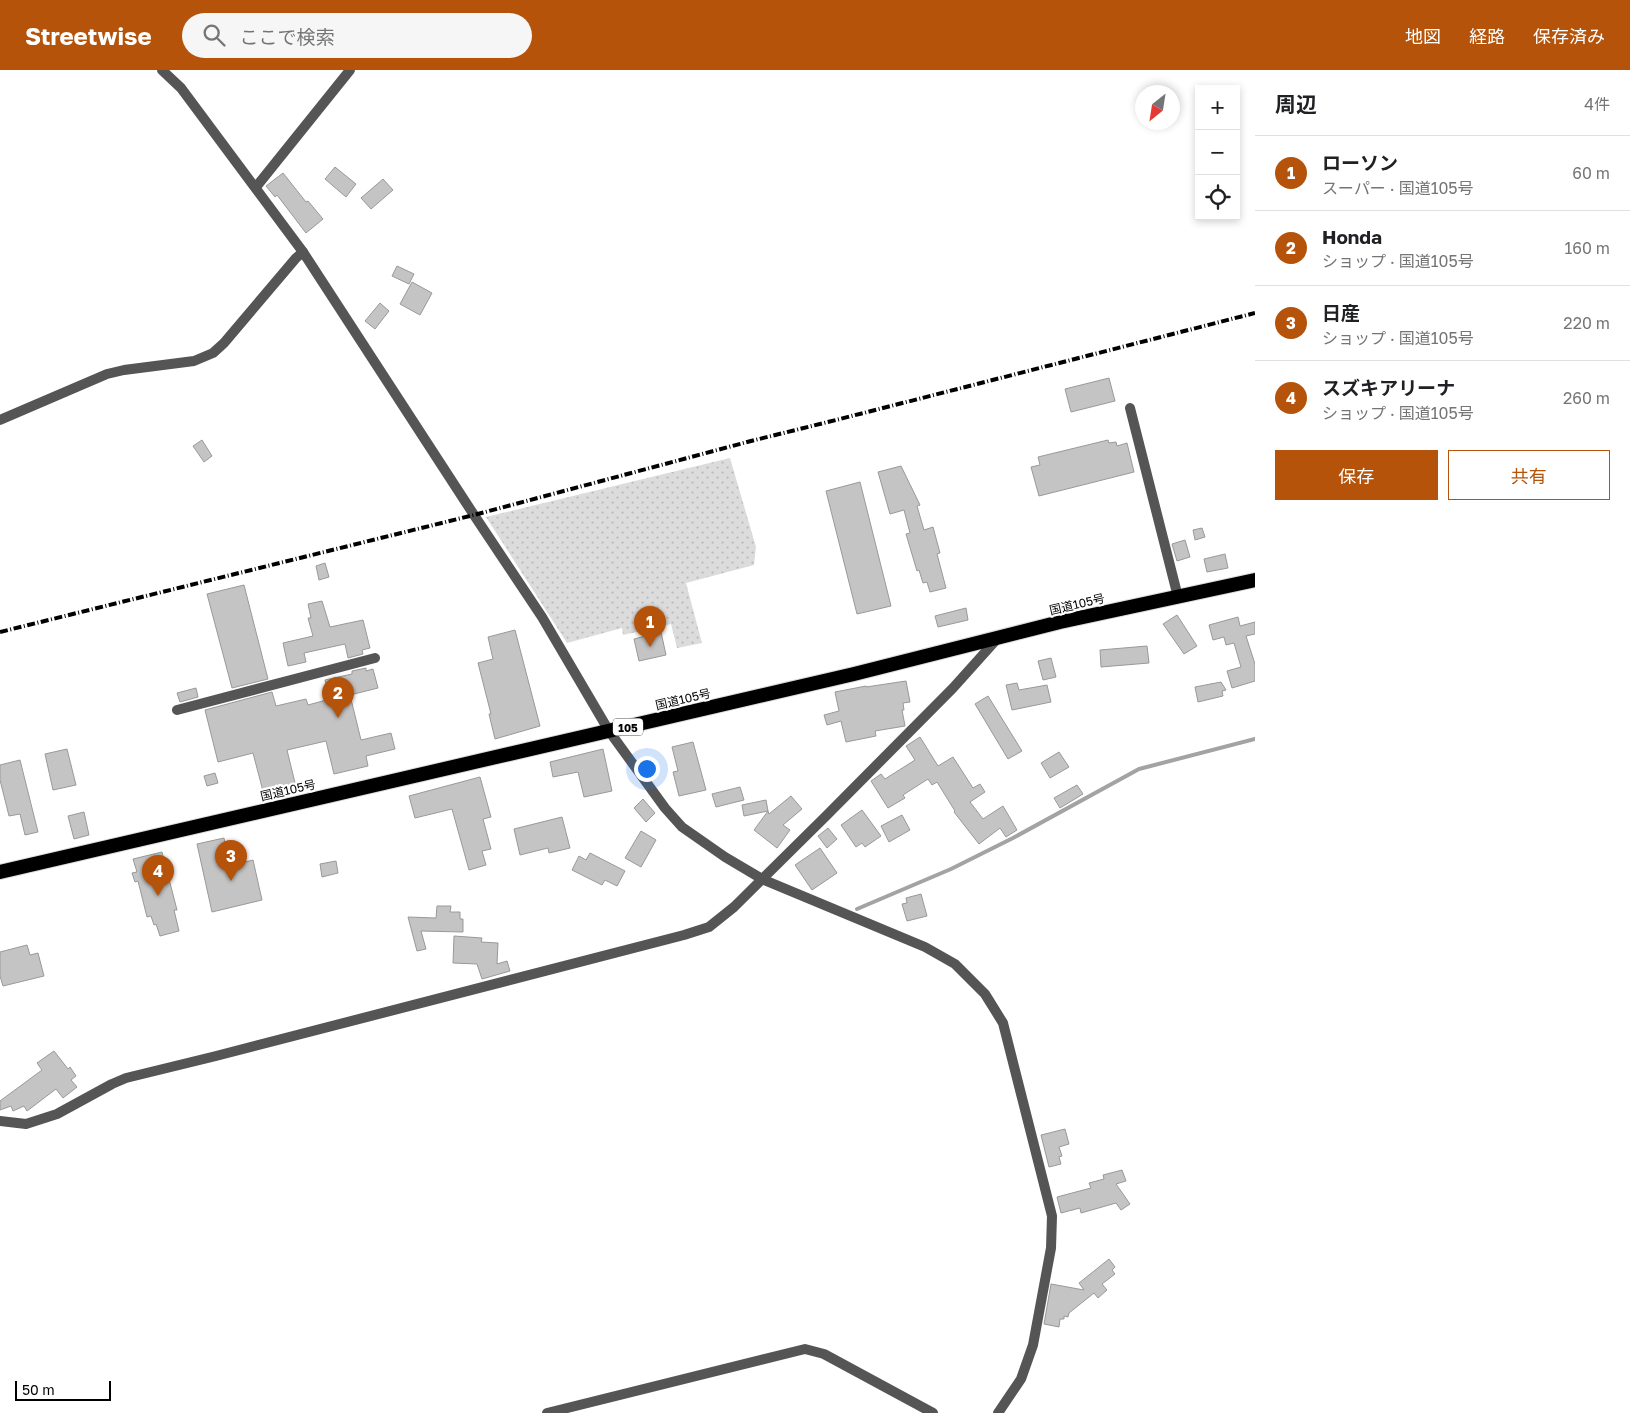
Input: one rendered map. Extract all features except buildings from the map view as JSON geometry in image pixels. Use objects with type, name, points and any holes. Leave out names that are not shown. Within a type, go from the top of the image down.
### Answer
[{"type":"highway","name":"国道105号","points":[[0,872],[609,732],[854,674],[1060,622],[1255,580]]},
{"type":"street","points":[[162,70],[181,88],[303,252],[542,617],[609,732],[665,808],[682,827],[762,879],[925,947],[956,964],[985,994],[1002,1023],[1052,1216],[1051,1248],[1033,1345],[1021,1378],[998,1413]]},
{"type":"street","points":[[256,188],[350,70]]},
{"type":"street","points":[[0,420],[107,374],[194,360],[213,353],[224,343],[303,252]]},
{"type":"street","points":[[1130,408],[1178,597]]},
{"type":"street","points":[[0,1121],[26,1124],[57,1114],[126,1078],[684,936],[709,927],[734,907],[953,688],[996,639]]},
{"type":"street","points":[[177,710],[375,658]]},
{"type":"street","points":[[547,1413],[805,1349],[824,1354],[933,1413]]},
{"type":"shaded area","points":[[730,458],[756,547],[754,565],[686,583],[702,643],[677,648],[671,624],[623,635],[622,628],[567,643],[486,517]]},
{"type":"waterway","points":[[857,909],[951,869],[1013,838],[1139,769],[1255,739]]},
{"type":"railway","points":[[0,632],[474,515],[751,441],[1255,313]]},
{"type":"place","name":"ローソン","points":[[650,647]]},
{"type":"place","name":"Honda","points":[[338,718]]},
{"type":"place","name":"日産","points":[[231,881]]},
{"type":"place","name":"スズキアリーナ","points":[[158,896]]}]
